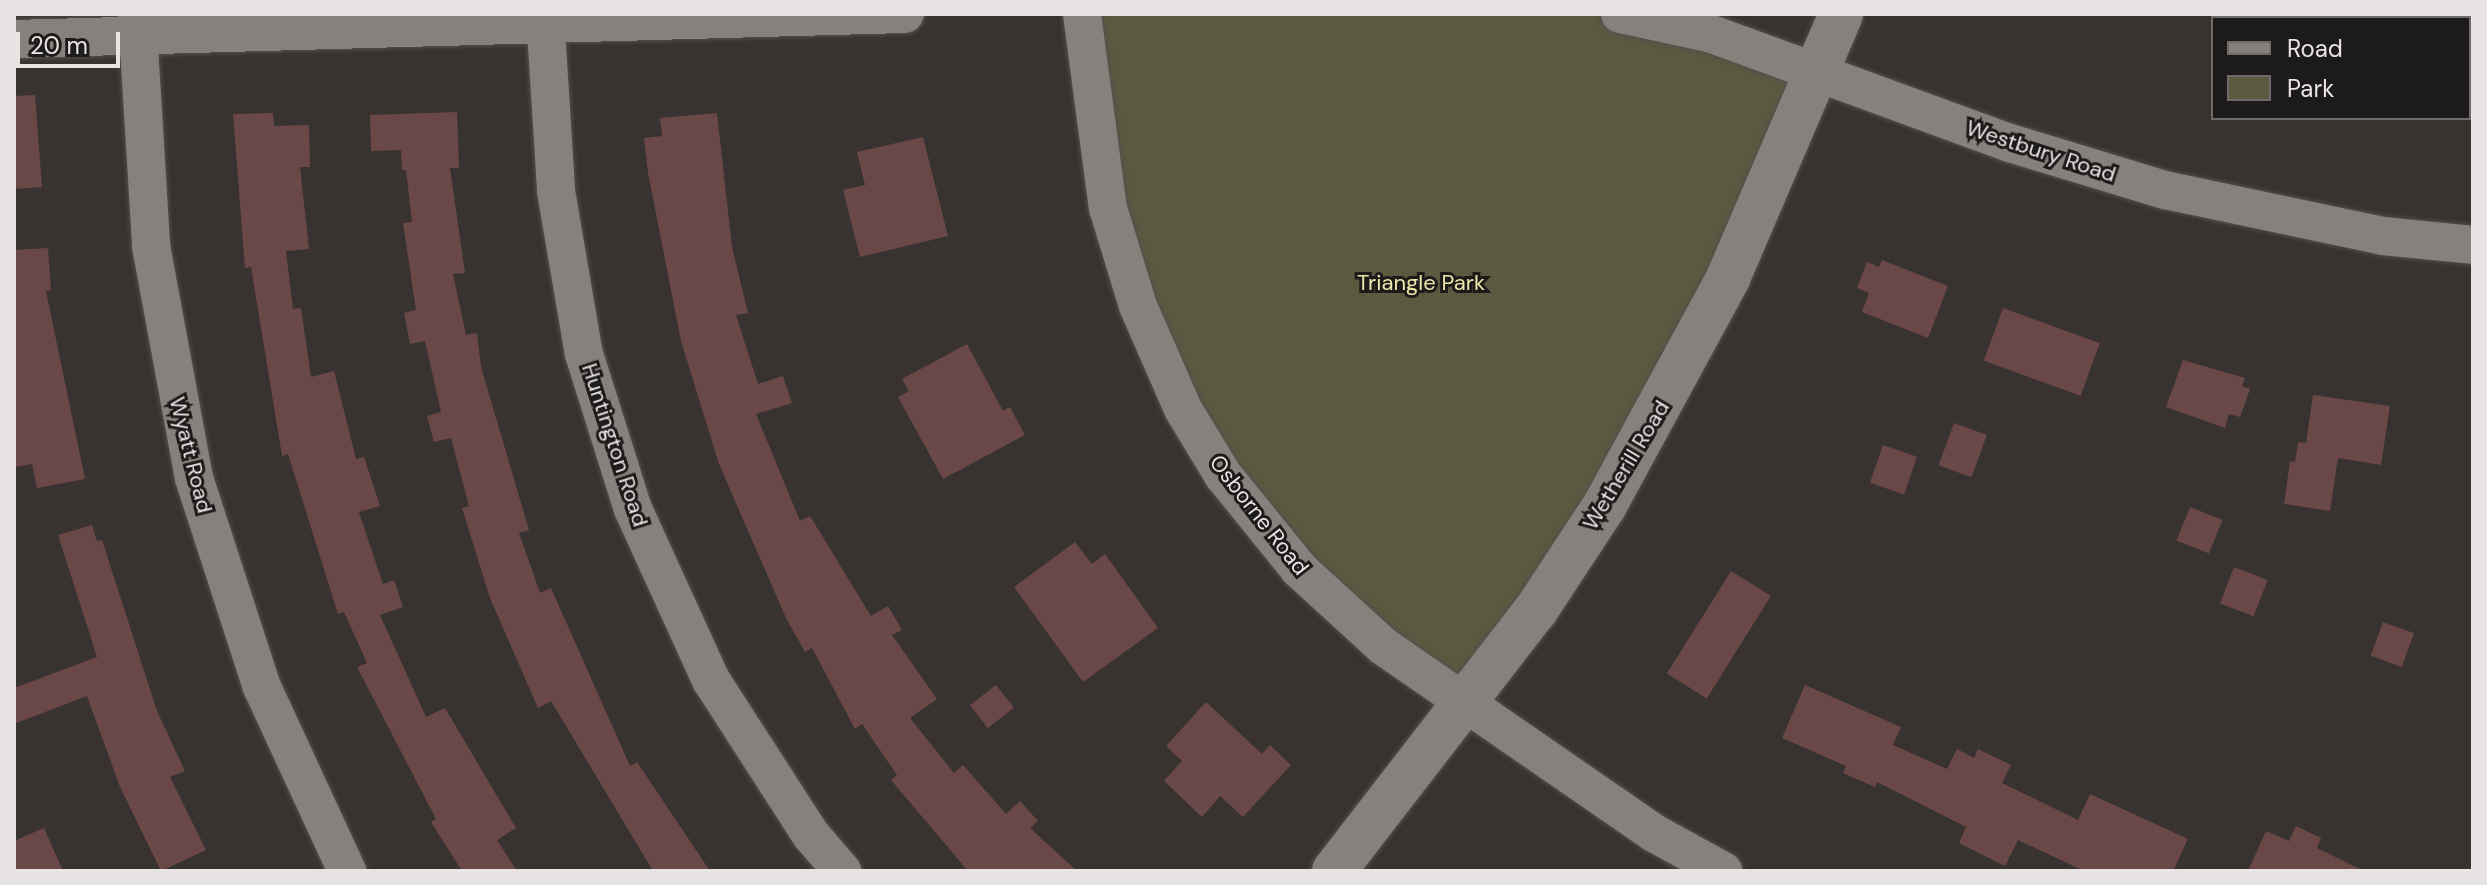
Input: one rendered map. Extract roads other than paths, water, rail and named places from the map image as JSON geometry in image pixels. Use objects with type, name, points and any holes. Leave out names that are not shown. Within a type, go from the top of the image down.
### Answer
[{"type":"street","points":[[14,39],[137,25],[905,14]]},
{"type":"street","name":"Osborne Road","points":[[1082,14],[1108,208],[1138,306],[1183,409],[1223,475],[1299,569],[1383,646],[1654,833],[1723,871]]},
{"type":"street","name":"Westbury Road","points":[[1620,14],[1709,33],[2010,143],[2165,190],[2383,236],[2473,245]]},
{"type":"street","name":"Wetherill Road","points":[[1334,871],[1536,610],[1669,393],[1728,278],[1841,14]]},
{"type":"street","name":"Huntington Road","points":[[546,19],[556,191],[584,354],[633,509],[711,680],[811,835],[842,871]]},
{"type":"street","name":"Wyatt Road","points":[[137,25],[151,246],[194,478],[262,687],[341,869]]},
{"type":"park label","name":"Triangle Park","points":[[1421,283]]}]
